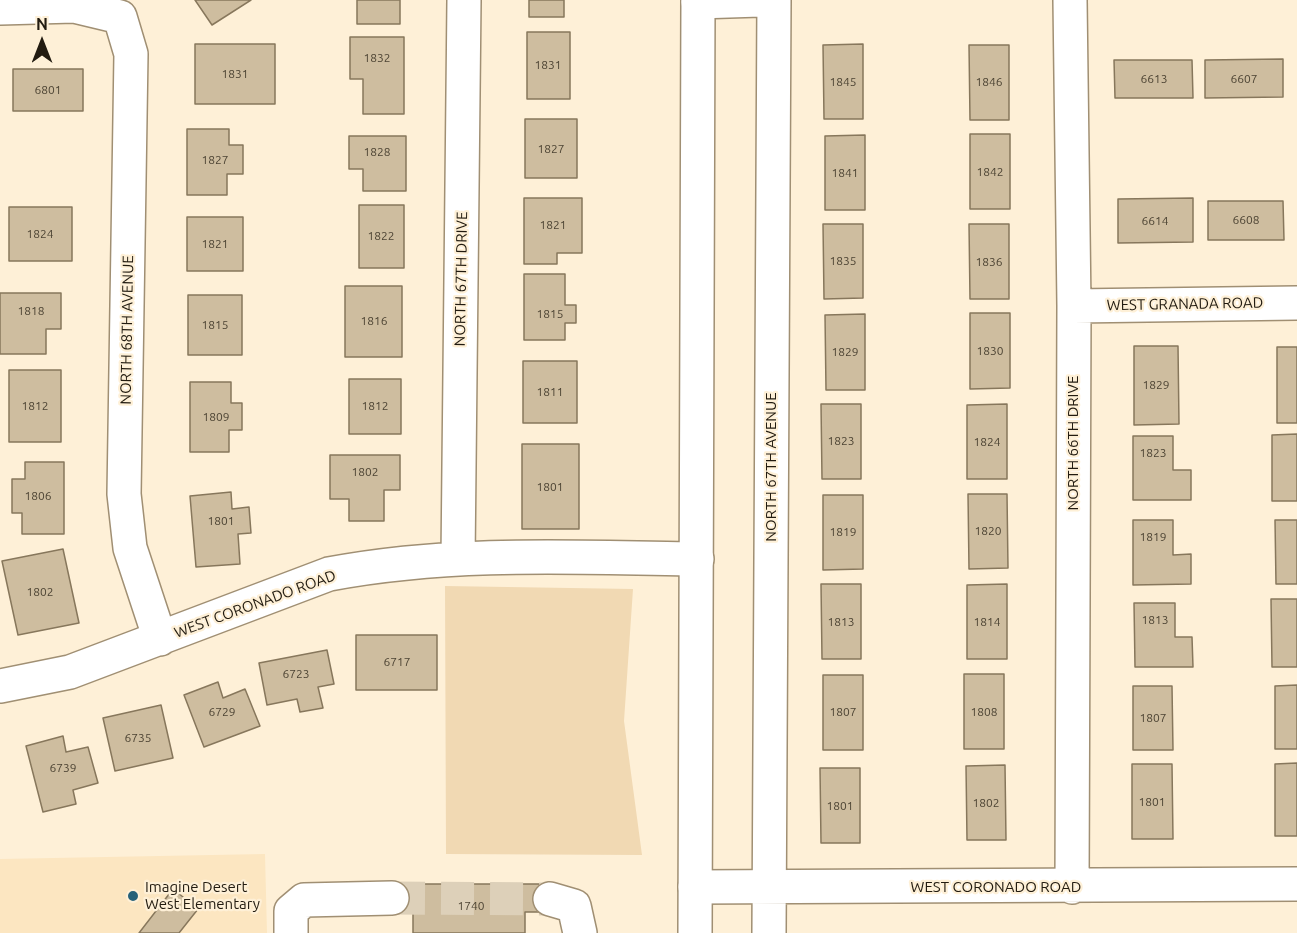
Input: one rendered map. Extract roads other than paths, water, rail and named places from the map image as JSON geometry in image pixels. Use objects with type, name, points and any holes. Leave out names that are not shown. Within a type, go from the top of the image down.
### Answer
[{"type":"street","name":"NORTH 67TH DRIVE","points":[[458,558],[464,0]]},
{"type":"street","points":[[695,933],[698,1],[760,0]]},
{"type":"street","name":"NORTH 67TH AVENUE","points":[[769,933],[774,0]]},
{"type":"street","name":"NORTH 66TH DRIVE","points":[[1070,0],[1074,306],[1072,887]]},
{"type":"street","name":"NORTH 68TH AVENUE","points":[[0,8],[74,6],[120,17],[131,54],[124,494],[130,548],[160,639]]},
{"type":"street","name":"WEST GRANADA ROAD","points":[[1074,306],[1297,303]]},
{"type":"street","name":"WEST CORONADO ROAD","points":[[0,686],[70,672],[329,574],[368,567],[458,558],[697,558]]},
{"type":"street","name":"WEST CORONADO ROAD","points":[[696,887],[1072,887],[1297,884]]},
{"type":"street","points":[[291,933],[291,911],[304,900],[392,898]]},
{"type":"street","points":[[550,899],[574,906],[580,933]]},
{"type":"tunnel","points":[[392,898],[550,899]]},
{"type":"place","name":"Imagine Desert West Elementary","points":[[133,896]]}]
